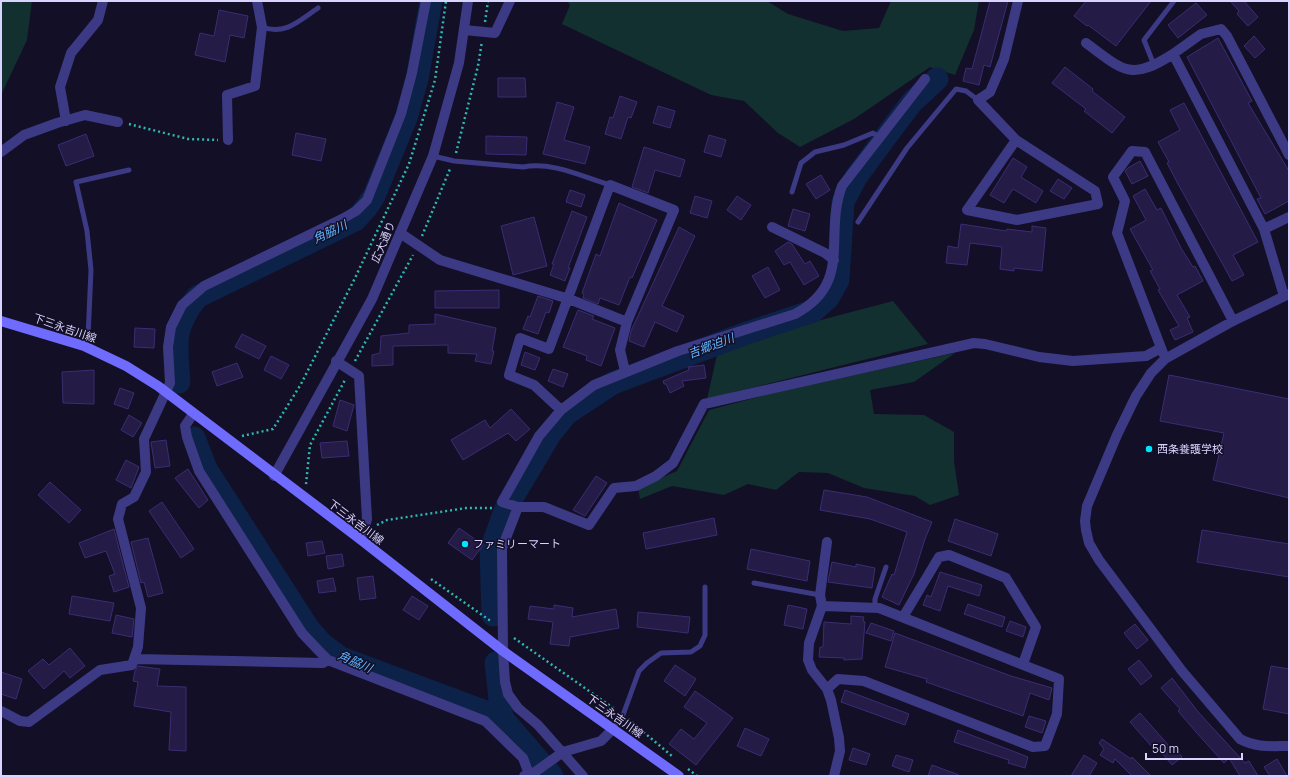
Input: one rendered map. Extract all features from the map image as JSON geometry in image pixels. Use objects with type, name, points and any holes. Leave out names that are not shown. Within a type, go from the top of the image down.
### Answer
[{"type":"main road","name":"下三永吉川線","points":[[1,321],[84,346],[126,366],[166,392],[274,476],[362,535],[503,651],[612,730],[679,776]]},
{"type":"street","points":[[66,121],[60,87],[71,53],[98,20],[103,1]]},
{"type":"street","points":[[228,140],[228,95],[254,86],[262,27],[257,1]]},
{"type":"street","points":[[1,711],[20,721],[29,722],[100,670],[132,665],[138,647],[141,608],[118,519],[122,504],[134,497],[146,472],[144,439],[170,383],[168,347],[171,328],[182,305],[204,286],[342,219],[356,211],[366,200],[401,114],[412,73],[426,1]]},
{"type":"street","name":"広大通り","points":[[274,476],[336,361],[372,299],[433,156],[459,63],[468,1]]},
{"type":"street","points":[[464,30],[495,33],[510,1]]},
{"type":"street","points":[[1016,140],[967,210],[1017,220],[1098,204],[1095,190],[1016,140],[978,100],[990,92],[1004,59],[1018,1]]},
{"type":"street","points":[[1086,43],[1119,66],[1138,71],[1155,66],[1201,34],[1221,29],[1289,155]]},
{"type":"street","points":[[1173,54],[1264,229],[1287,295],[1233,321],[1162,363],[1151,372],[1136,396],[1117,435],[1087,506],[1085,521],[1089,543],[1099,560],[1182,671],[1240,739],[1250,744],[1262,747],[1289,746]]},
{"type":"street","points":[[583,776],[561,753],[538,725],[518,708],[508,694],[505,682],[503,651],[502,548],[510,505],[539,436],[561,410],[594,385],[625,371],[678,351],[802,310],[817,299],[828,284],[834,260],[837,198],[842,186],[925,79]]},
{"type":"street","points":[[1,152],[24,135],[86,115],[118,122]]},
{"type":"street","points":[[1162,363],[1161,348],[1117,233],[1125,201],[1114,177],[1132,151],[1146,152],[1233,321]]},
{"type":"street","points":[[561,410],[534,385],[509,375],[520,338],[549,348],[569,299],[610,185],[674,210],[627,322],[620,350],[625,371]]},
{"type":"street","points":[[1264,229],[1289,217]]},
{"type":"street","points":[[772,227],[825,253],[834,260]]},
{"type":"street","points":[[400,233],[440,260],[569,299],[627,322]]},
{"type":"street","points":[[510,505],[544,507],[589,525],[614,488],[636,486],[656,476],[673,463],[704,404],[974,344],[985,344],[1039,357],[1073,361],[1146,356],[1161,348]]},
{"type":"street","points":[[1146,356],[1162,363]]},
{"type":"street","points":[[336,361],[359,376],[367,519],[362,535]]},
{"type":"street","points":[[194,414],[185,426],[199,471],[302,633],[328,660],[485,721],[523,758],[530,774],[561,753],[601,741],[612,730]]},
{"type":"street","points":[[827,542],[820,595],[822,606],[809,643],[808,660],[812,670],[827,689],[839,738],[840,751],[834,776]]},
{"type":"street","points":[[903,617],[939,557],[949,556],[1006,578],[1036,627],[1023,664]]},
{"type":"street","points":[[822,606],[875,608],[903,617],[1058,679],[1057,714],[1045,746],[1033,747],[864,681],[838,679],[827,689]]},
{"type":"street","points":[[135,659],[323,663],[328,660]]},
{"type":"lane","points":[[1155,66],[1144,40],[1174,1]]},
{"type":"lane","points":[[262,27],[272,31],[287,28],[318,8]]},
{"type":"lane","points":[[858,222],[907,148],[956,89],[966,91],[978,100]]},
{"type":"lane","points":[[792,192],[801,162],[815,152],[844,145],[873,133],[879,137]]},
{"type":"lane","points":[[433,156],[454,161],[523,167],[534,164],[547,165],[610,185]]},
{"type":"lane","points":[[84,346],[88,337],[91,270],[87,231],[76,182],[129,170]]},
{"type":"lane","points":[[875,608],[875,600],[886,567]]},
{"type":"lane","points":[[754,583],[820,595]]},
{"type":"lane","points":[[612,730],[623,715],[639,671],[647,663],[661,653],[691,652],[700,646],[705,635],[705,587]]},
{"type":"path","points":[[236,432],[242,436],[273,429],[301,384],[355,278],[409,164],[435,80],[446,1]]},
{"type":"path","points":[[311,487],[306,483],[310,445],[418,245],[454,161],[478,66],[488,1]]},
{"type":"path","points":[[118,122],[188,139],[228,140]]},
{"type":"path","points":[[362,535],[387,520],[466,508],[500,507],[510,505]]},
{"type":"path","points":[[427,576],[623,715],[678,761]]},
{"type":"path","points":[[684,766],[696,776]]},
{"type":"green space","points":[[1,1],[32,1],[27,40],[1,95]]},
{"type":"green space","points":[[567,1],[767,1],[788,14],[843,31],[879,28],[891,1],[979,1],[974,30],[955,75],[930,67],[854,119],[800,147],[778,133],[744,101],[711,95],[562,24],[570,5]]},
{"type":"green space","points":[[893,301],[928,344],[707,399],[717,355],[783,330]]},
{"type":"green space","points":[[955,353],[914,382],[870,390],[874,414],[924,415],[954,432],[954,461],[959,495],[930,505],[915,496],[864,488],[828,473],[799,472],[776,490],[748,484],[724,495],[672,486],[640,499],[638,488],[677,471],[709,410],[789,389]]},
{"type":"building","points":[[990,1],[1008,1],[990,67],[984,65],[979,85],[963,81],[966,68],[972,69]]},
{"type":"building","points":[[1086,1],[1151,1],[1116,46],[1074,16]]},
{"type":"building","points":[[1230,1],[1244,1],[1258,17],[1248,26],[1237,14],[1239,11]]},
{"type":"building","points":[[1196,3],[1207,15],[1178,38],[1168,25]]},
{"type":"building","points":[[219,10],[248,16],[244,38],[230,35],[225,62],[195,55],[200,33],[214,36]]},
{"type":"building","points":[[1254,36],[1265,49],[1255,58],[1244,46]]},
{"type":"building","points":[[1218,38],[1252,101],[1248,103],[1289,171],[1289,201],[1265,214],[1257,199],[1261,198],[1187,57]]},
{"type":"building","points":[[1065,67],[1125,117],[1112,133],[1084,111],[1086,109],[1052,83]]},
{"type":"building","points":[[498,78],[525,78],[526,97],[498,97]]},
{"type":"building","points":[[620,96],[637,102],[631,118],[628,117],[621,139],[605,134],[610,117],[613,118]]},
{"type":"building","points":[[557,102],[574,107],[564,140],[590,147],[585,164],[543,154]]},
{"type":"building","points":[[1184,103],[1258,242],[1233,255],[1244,275],[1232,281],[1178,184],[1167,163],[1169,162],[1158,142],[1180,130],[1170,110]]},
{"type":"building","points":[[658,106],[675,111],[670,128],[653,123]]},
{"type":"building","points":[[296,133],[326,139],[321,161],[292,155]]},
{"type":"building","points":[[86,134],[94,156],[66,166],[58,145]]},
{"type":"building","points":[[709,135],[726,140],[721,157],[704,152]]},
{"type":"building","points":[[486,136],[527,137],[526,155],[486,154]]},
{"type":"building","points":[[644,147],[685,160],[680,177],[655,170],[648,193],[632,187]]},
{"type":"building","points":[[1013,158],[1027,167],[1021,177],[1043,191],[1036,203],[1013,189],[1004,203],[990,195]]},
{"type":"building","points":[[1140,161],[1148,176],[1132,184],[1125,171]]},
{"type":"building","points":[[821,175],[830,190],[816,199],[806,184]]},
{"type":"building","points":[[1058,179],[1072,188],[1064,199],[1050,191]]},
{"type":"building","points":[[1145,189],[1157,210],[1161,208],[1181,248],[1193,267],[1195,266],[1203,281],[1177,295],[1190,317],[1187,318],[1193,332],[1175,340],[1170,330],[1179,326],[1158,290],[1160,289],[1150,271],[1153,270],[1130,229],[1146,220],[1133,196]]},
{"type":"building","points":[[570,190],[585,195],[581,207],[566,202]]},
{"type":"building","points":[[695,196],[712,201],[707,218],[690,213]]},
{"type":"building","points":[[737,196],[751,205],[741,220],[727,210]]},
{"type":"building","points":[[619,203],[657,220],[632,278],[630,277],[619,305],[600,298],[598,304],[583,298],[584,294],[582,293],[596,254],[600,256]]},
{"type":"building","points":[[793,209],[810,214],[805,231],[788,226]]},
{"type":"building","points":[[572,211],[587,217],[568,268],[570,268],[565,281],[550,275],[554,264],[552,264]]},
{"type":"building","points":[[534,217],[547,266],[513,275],[501,226]]},
{"type":"building","points":[[961,224],[1006,231],[1007,229],[1032,232],[1032,226],[1046,228],[1042,271],[1014,268],[1014,271],[1000,269],[1002,247],[970,243],[967,265],[946,263],[948,246],[958,248]]},
{"type":"building","points":[[679,227],[695,236],[662,306],[684,316],[677,332],[655,322],[644,347],[629,341],[631,331]]},
{"type":"building","points":[[788,242],[792,244],[805,264],[810,261],[819,276],[804,285],[790,262],[784,265],[775,251]]},
{"type":"building","points":[[768,267],[780,290],[765,298],[752,276]]},
{"type":"building","points":[[499,290],[499,308],[435,308],[435,291]]},
{"type":"building","points":[[538,296],[553,301],[549,313],[546,312],[538,334],[523,329],[528,316],[530,317]]},
{"type":"building","points":[[578,310],[594,316],[592,319],[615,328],[601,366],[586,360],[587,356],[563,347]]},
{"type":"building","points":[[435,314],[496,328],[491,364],[475,361],[477,354],[448,353],[448,345],[393,346],[393,365],[372,366],[372,355],[380,353],[381,336],[409,333],[409,325],[435,324]]},
{"type":"building","points":[[135,328],[155,329],[154,348],[134,347]]},
{"type":"building","points":[[242,334],[266,346],[259,359],[235,347]]},
{"type":"building","points":[[525,352],[540,358],[535,370],[521,365]]},
{"type":"building","points":[[271,356],[289,365],[281,379],[264,370]]},
{"type":"building","points":[[237,363],[243,377],[217,386],[212,372]]},
{"type":"building","points":[[704,365],[706,378],[682,381],[684,386],[670,393],[666,384],[664,384],[663,381],[689,370],[688,367]]},
{"type":"building","points":[[553,369],[568,374],[563,387],[548,381]]},
{"type":"building","points":[[94,370],[94,404],[63,403],[62,372]]},
{"type":"building","points":[[1169,375],[1289,399],[1289,498],[1213,480],[1224,433],[1160,421]]},
{"type":"building","points":[[120,388],[134,393],[128,409],[114,404]]},
{"type":"building","points":[[340,400],[354,405],[347,431],[333,426]]},
{"type":"building","points":[[511,409],[530,429],[516,441],[508,433],[463,460],[451,440],[485,420],[490,428]]},
{"type":"building","points":[[129,415],[142,423],[133,437],[121,430]]},
{"type":"building","points":[[166,440],[170,466],[155,468],[151,442]]},
{"type":"building","points":[[347,441],[349,456],[322,458],[320,443]]},
{"type":"building","points":[[126,460],[139,467],[131,488],[116,480]]},
{"type":"building","points":[[188,469],[208,500],[199,508],[175,478]]},
{"type":"building","points":[[596,476],[607,483],[585,516],[573,510]]},
{"type":"building","points":[[50,482],[81,510],[69,523],[38,495]]},
{"type":"building","points":[[824,490],[867,497],[932,522],[914,574],[899,605],[882,597],[892,574],[894,575],[907,532],[870,519],[820,510]]},
{"type":"building","points":[[162,502],[194,549],[181,558],[149,511]]},
{"type":"building","points":[[714,518],[717,535],[646,549],[643,533]]},
{"type":"building","points":[[955,519],[998,534],[991,556],[948,541]]},
{"type":"building","name":"ファミリーマート","points":[[459,528],[483,545],[472,560],[448,543]]},
{"type":"building","points":[[114,529],[129,587],[114,592],[109,576],[115,574],[106,551],[85,558],[79,543]]},
{"type":"building","points":[[1202,530],[1289,544],[1289,577],[1197,562]]},
{"type":"building","points":[[148,538],[163,593],[148,597],[144,582],[141,583],[131,542]]},
{"type":"building","points":[[322,541],[325,553],[308,556],[306,543]]},
{"type":"building","points":[[751,549],[810,561],[807,581],[747,569]]},
{"type":"building","points":[[342,554],[344,566],[328,569],[326,556]]},
{"type":"building","points":[[832,562],[856,567],[856,564],[875,568],[872,588],[828,582]]},
{"type":"building","points":[[940,572],[982,585],[979,596],[948,586],[940,611],[923,605],[927,595],[931,597]]},
{"type":"building","points":[[373,576],[376,598],[360,600],[357,578]]},
{"type":"building","points":[[333,578],[336,591],[319,593],[317,581]]},
{"type":"building","points":[[72,596],[114,603],[110,621],[69,614]]},
{"type":"building","points":[[412,596],[428,606],[419,620],[403,610]]},
{"type":"building","points":[[968,604],[1005,617],[1002,627],[964,614]]},
{"type":"building","points":[[554,605],[573,608],[572,617],[616,609],[619,628],[570,637],[569,646],[550,644],[553,622],[528,619],[530,606],[554,609]]},
{"type":"building","points":[[788,605],[807,609],[803,629],[784,625]]},
{"type":"building","points":[[638,612],[690,617],[688,633],[637,627]]},
{"type":"building","points":[[116,615],[134,619],[132,637],[112,633]]},
{"type":"building","points":[[851,616],[864,617],[863,621],[865,622],[862,659],[844,660],[844,658],[819,657],[820,647],[823,647],[824,622],[851,624]]},
{"type":"building","points":[[1010,621],[1026,627],[1023,637],[1006,631]]},
{"type":"building","points":[[871,623],[894,631],[891,641],[866,633]]},
{"type":"building","points":[[1135,624],[1148,640],[1137,649],[1124,633]]},
{"type":"building","points":[[895,633],[1011,676],[1052,688],[1049,700],[1030,693],[1023,716],[926,682],[927,679],[885,667]]},
{"type":"building","points":[[70,648],[85,666],[70,678],[64,671],[44,689],[28,671],[43,659],[49,665]]},
{"type":"building","points":[[1139,660],[1152,676],[1141,685],[1128,669]]},
{"type":"building","points":[[675,665],[696,679],[685,696],[664,681]]},
{"type":"building","points":[[138,666],[160,669],[157,686],[186,687],[186,751],[169,750],[171,712],[134,706],[138,682],[133,681],[135,671]]},
{"type":"building","points":[[1271,666],[1289,669],[1289,714],[1263,709]]},
{"type":"building","points":[[1,672],[22,679],[16,699],[1,694]]},
{"type":"building","points":[[1172,678],[1199,713],[1245,763],[1249,761],[1258,776],[1240,776],[1229,758],[1224,763],[1196,732],[1178,711],[1180,709],[1161,688]]},
{"type":"building","points":[[845,690],[909,714],[905,725],[841,702]]},
{"type":"building","points":[[695,691],[733,718],[696,765],[669,744],[681,729],[694,739],[707,723],[684,707]]},
{"type":"building","points":[[1140,713],[1170,747],[1172,745],[1182,757],[1172,765],[1156,746],[1153,748],[1130,722]]},
{"type":"building","points":[[1029,716],[1046,721],[1042,733],[1025,727]]},
{"type":"building","points":[[745,728],[769,739],[761,756],[737,746]]},
{"type":"building","points":[[958,730],[1028,757],[1025,768],[1008,763],[1009,760],[954,742]]},
{"type":"building","points":[[1102,739],[1131,759],[1132,757],[1151,776],[1132,776],[1115,759],[1113,763],[1100,755],[1104,749],[1099,743]]},
{"type":"building","points":[[853,748],[870,754],[866,765],[849,760]]},
{"type":"building","points":[[896,755],[913,760],[909,772],[892,766]]},
{"type":"building","points":[[1084,755],[1097,763],[1089,776],[1071,776]]},
{"type":"building","points":[[1277,759],[1287,776],[1270,776],[1264,767]]},
{"type":"building","points":[[932,765],[959,775],[959,776],[928,776]]},
{"type":"waterway","name":"角脇川","points":[[179,382],[177,357],[178,337],[183,318],[197,297],[355,220],[374,196],[406,118],[417,79],[431,1]]},
{"type":"waterway","name":"吉郷迫川","points":[[493,615],[491,550],[506,508],[550,434],[566,414],[613,383],[744,334],[813,311],[828,298],[838,280],[843,202],[856,177],[912,102],[937,79]]},
{"type":"waterway","name":"角脇川","points":[[194,438],[206,469],[308,628],[322,644],[341,658],[502,718],[552,776]]},
{"type":"waterway","name":"吉郷迫川","points":[[496,663],[502,718]]},
{"type":"place","name":"西条養護学校","points":[[1149,449]]},
{"type":"place","name":"ファミリーマート","points":[[465,544]]}]
